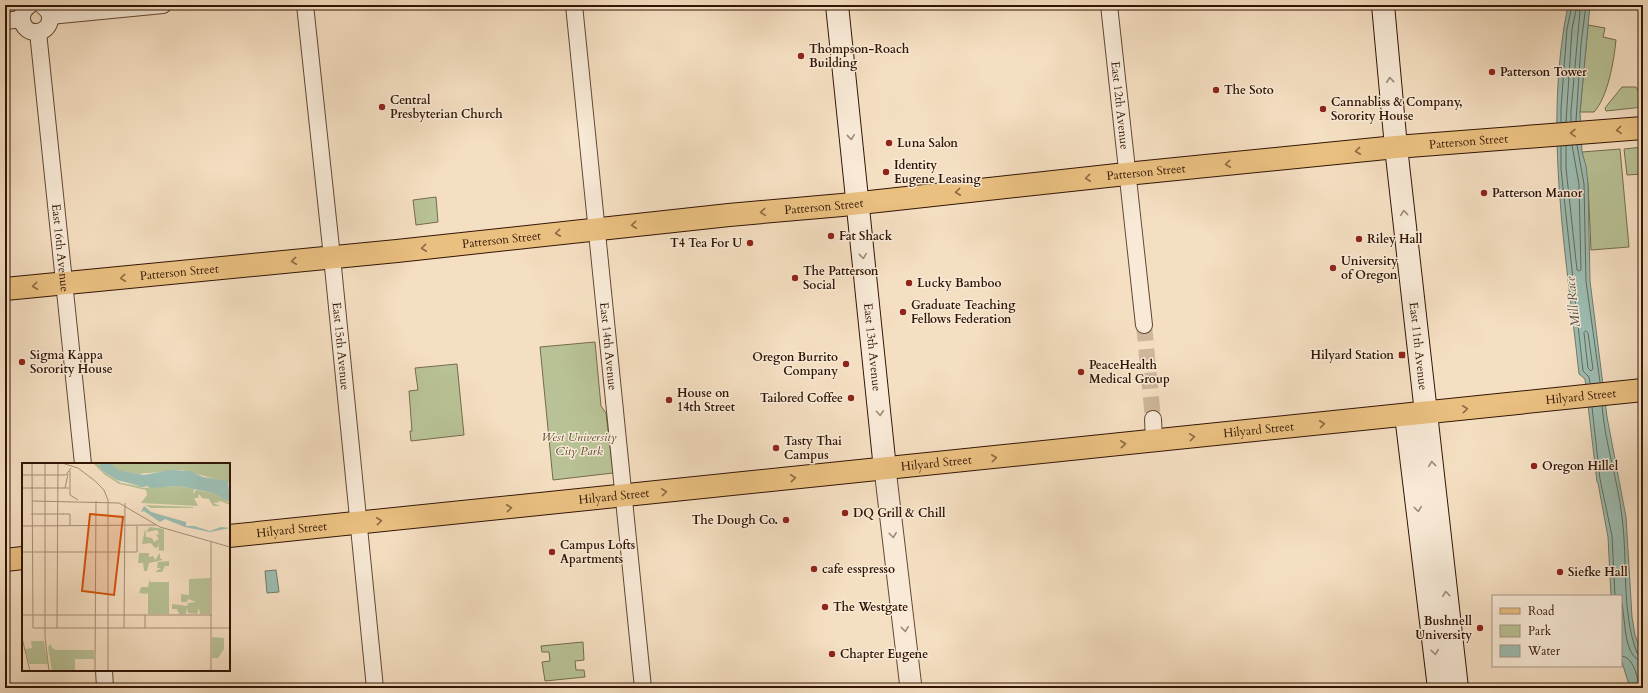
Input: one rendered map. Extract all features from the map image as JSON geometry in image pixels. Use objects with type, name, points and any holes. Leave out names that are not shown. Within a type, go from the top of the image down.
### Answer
[{"type":"main road","name":"East 13th Avenue","points":[[837,5],[885,469]]},
{"type":"main road","name":"East 11th Avenue","points":[[1383,5],[1396,147],[1416,414],[1439,688]]},
{"type":"main road","name":"Patterson Street","points":[[5,289],[332,257],[1396,147],[1643,128]]},
{"type":"main road","name":"Hilyard Street","points":[[230,536],[1643,390]]},
{"type":"main road","name":"East 11th Avenue","points":[[1416,414],[1457,688]]},
{"type":"main road","points":[[5,560],[22,558]]},
{"type":"street","points":[[30,5],[23,11],[22,19],[25,28],[29,31],[38,32],[42,31],[49,25],[46,11],[163,5]]},
{"type":"street","name":"East 15th Avenue","points":[[305,5],[375,688]]},
{"type":"street","name":"East 14th Avenue","points":[[574,5],[644,688]]},
{"type":"street","name":"East 12th Avenue","points":[[1109,5],[1126,174],[1144,325]]},
{"type":"street","points":[[5,21],[22,19]]},
{"type":"street","name":"East 16th Avenue","points":[[38,32],[83,463]]},
{"type":"street","points":[[1153,419],[1154,441]]},
{"type":"street","name":"East 13th Avenue","points":[[885,469],[911,688]]},
{"type":"street","points":[[104,671],[105,688]]},
{"type":"green space","points":[[1588,25],[1605,28],[1603,37],[1616,40],[1610,78],[1599,105],[1594,112],[1580,112]]},
{"type":"green space","points":[[1622,87],[1636,87],[1643,99],[1643,107],[1606,111],[1605,108]]},
{"type":"green space","points":[[1643,147],[1643,174],[1627,175],[1624,149]]},
{"type":"green space","points":[[1620,149],[1629,247],[1591,250],[1588,184],[1582,152]]},
{"type":"green space","points":[[436,197],[438,222],[416,225],[413,200]]},
{"type":"green space","name":"West University City Park","points":[[595,342],[601,406],[606,413],[613,473],[553,480],[540,347]]},
{"type":"green space","points":[[457,364],[464,435],[411,441],[410,431],[412,431],[409,391],[418,390],[415,368]]},
{"type":"green space","points":[[583,642],[584,660],[575,661],[576,670],[584,670],[585,677],[545,681],[542,662],[550,661],[549,652],[542,652],[541,646]]},
{"type":"water","name":"Mill Race","points":[[1568,5],[1590,5],[1580,112],[1582,152],[1586,166],[1588,184],[1590,281],[1607,417],[1626,517],[1632,617],[1635,635],[1643,657],[1643,688],[1630,688],[1622,662],[1622,595],[1611,595],[1608,537],[1597,482],[1585,379],[1579,374],[1559,190],[1557,97],[1561,51]]},
{"type":"water","points":[[276,570],[279,592],[267,593],[265,571]]},
{"type":"tunnel","points":[[1144,325],[1153,419]]},
{"type":"place","name":"Thompson-Roach Building","points":[[801,56]]},
{"type":"place","name":"Patterson Tower","points":[[1492,72]]},
{"type":"place","name":"The Soto","points":[[1216,90]]},
{"type":"place","name":"Central Presbyterian Church","points":[[382,107]]},
{"type":"place","name":"Cannabliss & Company, Sorority House","points":[[1323,109]]},
{"type":"place","name":"Luna Salon","points":[[889,143]]},
{"type":"place","name":"Identity Eugene Leasing","points":[[886,172]]},
{"type":"place","name":"Patterson Manor","points":[[1484,193]]},
{"type":"place","name":"Fat Shack","points":[[831,236]]},
{"type":"place","name":"Riley Hall","points":[[1359,239]]},
{"type":"place","name":"T4 Tea For U","points":[[750,243]]},
{"type":"place","name":"University of Oregon","points":[[1333,268]]},
{"type":"place","name":"The Patterson Social","points":[[795,278]]},
{"type":"place","name":"Lucky Bamboo","points":[[909,283]]},
{"type":"place","name":"Graduate Teaching Fellows Federation","points":[[903,312]]},
{"type":"place","name":"Hilyard Station","points":[[1402,355]]},
{"type":"place","name":"Sigma Kappa Sorority House","points":[[22,362]]},
{"type":"place","name":"Oregon Burrito Company","points":[[846,364]]},
{"type":"place","name":"PeaceHealth Medical Group","points":[[1081,372]]},
{"type":"place","name":"Tailored Coffee","points":[[851,398]]},
{"type":"place","name":"House on 14th Street","points":[[669,400]]},
{"type":"place","name":"Tasty Thai Campus","points":[[776,448]]},
{"type":"place","name":"Oregon Hillel","points":[[1534,466]]},
{"type":"place","name":"DQ Grill & Chill","points":[[845,513]]},
{"type":"place","name":"The Dough Co.","points":[[786,520]]},
{"type":"place","name":"Campus Lofts Apartments","points":[[552,552]]},
{"type":"place","name":"cafe esspresso","points":[[814,569]]},
{"type":"place","name":"Siefke Hall","points":[[1560,572]]},
{"type":"place","name":"The Westgate","points":[[825,607]]},
{"type":"place","name":"Bushnell University","points":[[1480,628]]},
{"type":"place","name":"Chapter Eugene","points":[[832,654]]}]
